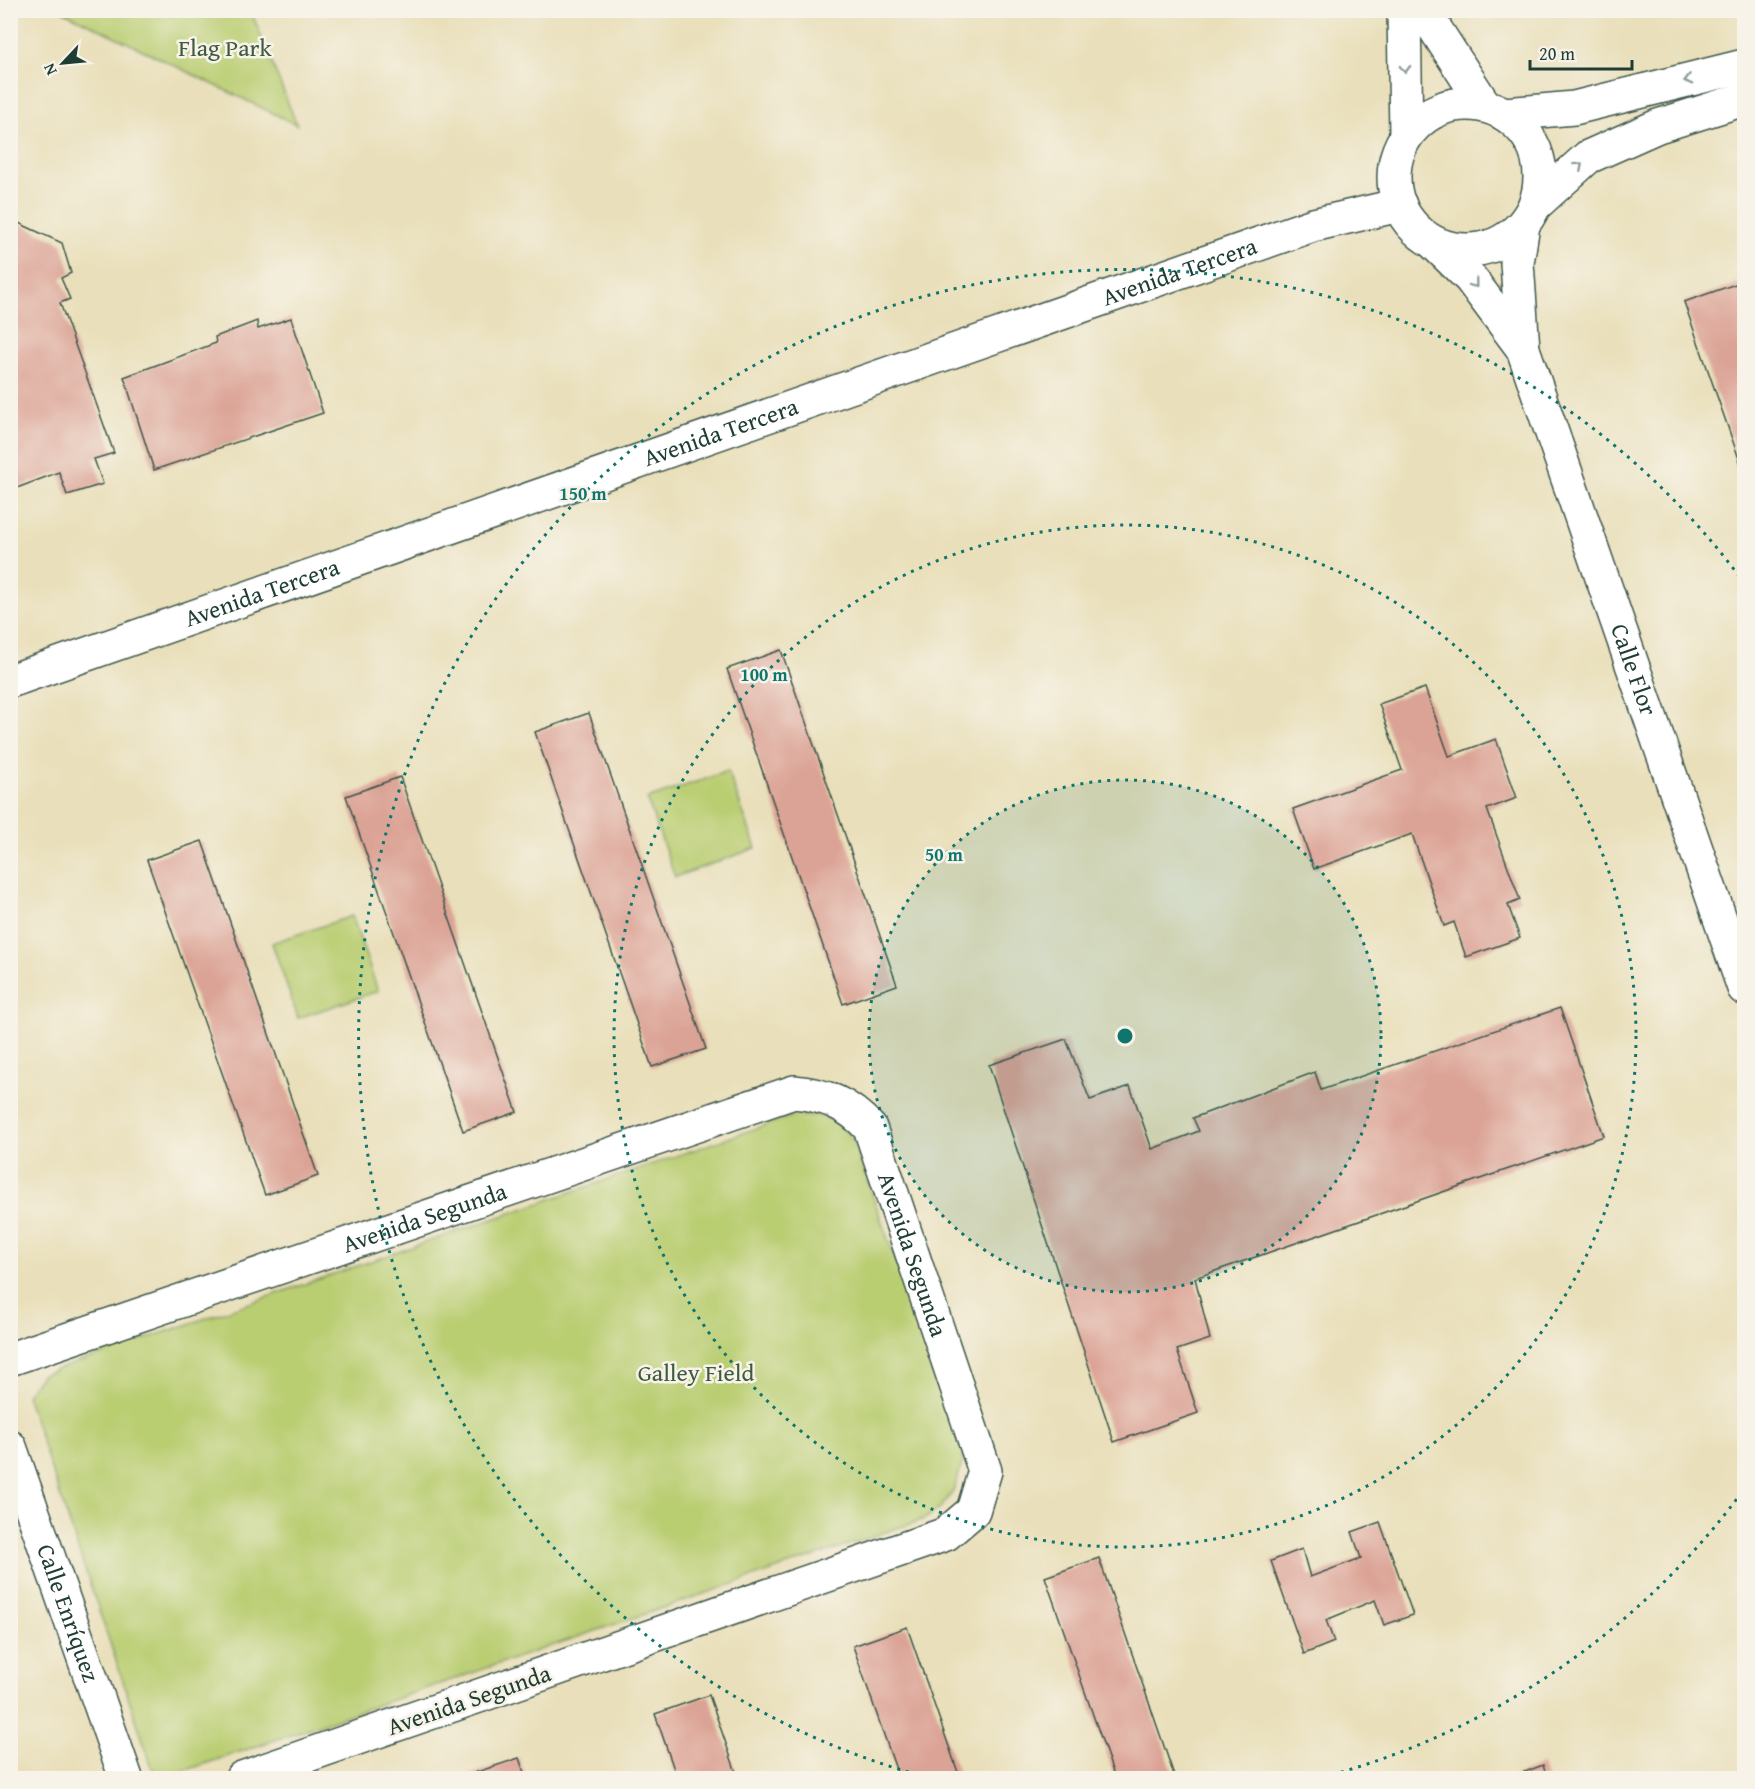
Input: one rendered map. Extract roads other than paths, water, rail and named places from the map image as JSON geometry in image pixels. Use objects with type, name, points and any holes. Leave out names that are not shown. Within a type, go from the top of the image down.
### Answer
[{"type":"street","points":[[1404,10],[1406,136]]},
{"type":"street","points":[[1423,10],[1495,110],[1522,128],[1533,144],[1540,164],[1540,185],[1529,215]]},
{"type":"street","points":[[1744,66],[1574,108],[1495,110],[1464,104],[1444,107],[1422,118],[1406,136],[1396,158],[1394,182],[1400,205],[1413,226],[1433,242],[1457,250],[1482,249],[1504,241],[1588,157],[1658,126],[1744,99]]},
{"type":"street","name":"Avenida Tercera","points":[[10,681],[1313,225],[1400,205]]},
{"type":"street","name":"Calle Flor","points":[[1529,215],[1517,263],[1523,349],[1744,988]]},
{"type":"street","name":"Calle Flor","points":[[1433,242],[1470,278],[1523,349]]},
{"type":"street","name":"Avenida Segunda","points":[[10,1359],[794,1092],[816,1094],[839,1101],[856,1113],[870,1128],[985,1471],[973,1511],[946,1534],[242,1779]]},
{"type":"street","name":"Calle Enríquez","points":[[10,1448],[126,1779]]},
{"type":"park label","name":"Flag Park","points":[[225,48]]},
{"type":"park label","name":"Galley Field","points":[[696,1373]]}]
